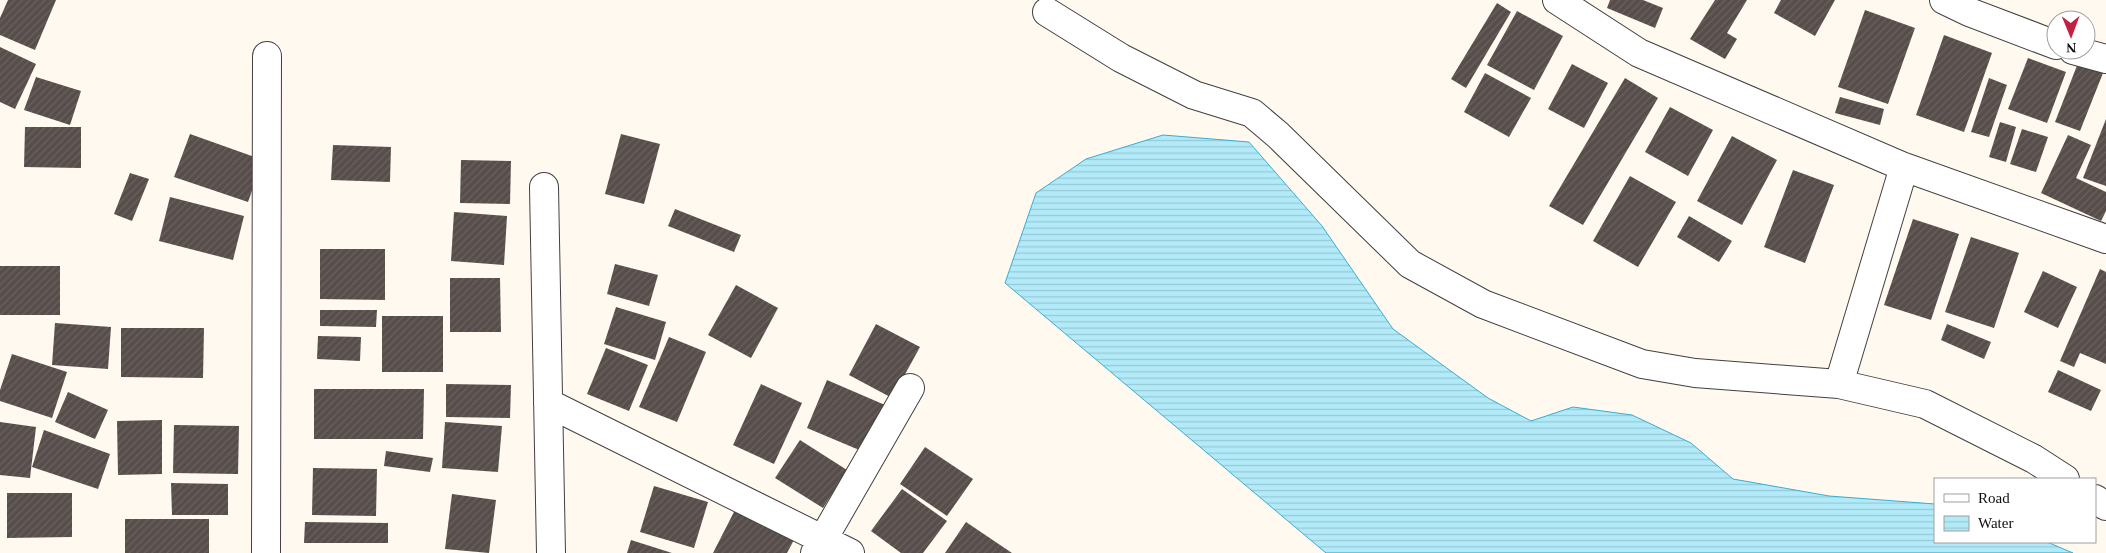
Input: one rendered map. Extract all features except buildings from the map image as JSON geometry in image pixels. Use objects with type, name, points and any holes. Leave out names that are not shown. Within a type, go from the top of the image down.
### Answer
[{"type":"street","points":[[1557,0],[1639,53],[1904,167],[2106,239]]},
{"type":"street","points":[[1944,0],[1970,6],[2046,40]]},
{"type":"street","points":[[1047,12],[1121,58],[1194,95],[1252,113],[1278,135],[1410,264],[1483,304],[1642,364],[1695,373],[1838,384],[1925,404],[2034,459],[2063,478]]},
{"type":"street","points":[[266,553],[267,56]]},
{"type":"street","points":[[1838,384],[1904,167]]},
{"type":"street","points":[[544,187],[551,553]]},
{"type":"street","points":[[819,546],[910,388]]},
{"type":"street","points":[[548,403],[819,546],[850,553]]},
{"type":"water","points":[[1163,135],[1249,142],[1322,226],[1393,329],[1488,398],[1531,421],[1573,407],[1632,415],[1691,443],[1733,479],[1829,496],[1934,504],[1934,543],[2049,543],[2073,553],[1326,553],[1005,283],[1036,193],[1086,159]]}]
